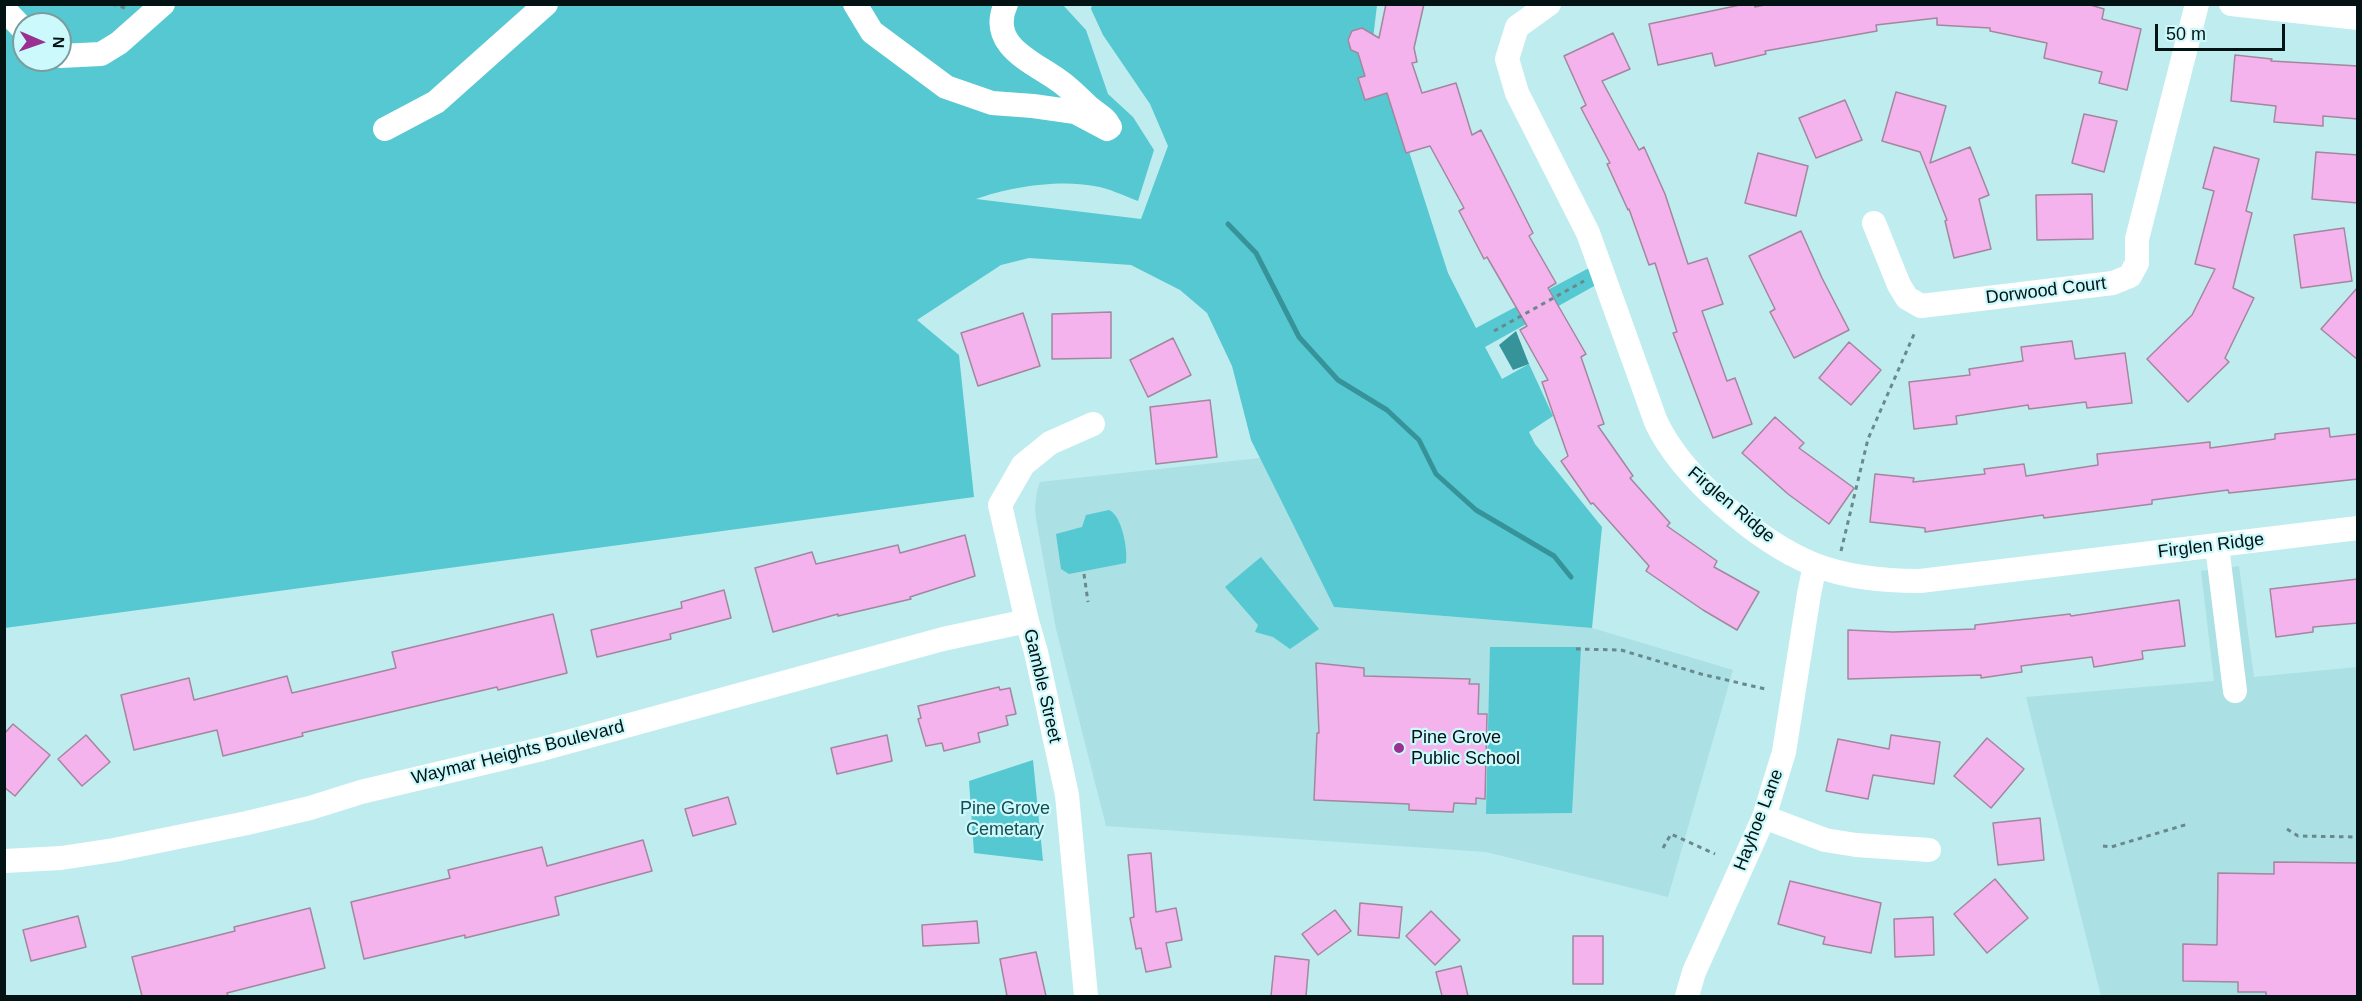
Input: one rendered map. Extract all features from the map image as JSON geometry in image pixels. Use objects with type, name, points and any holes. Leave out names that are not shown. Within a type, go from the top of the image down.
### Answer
[{"type":"street","points":[[72,55],[101,54],[119,43],[163,4]]},
{"type":"street","points":[[385,129],[436,102],[546,4]]},
{"type":"street","points":[[855,4],[872,32],[946,87],[992,103],[1075,112],[1107,129],[1110,126],[1106,118],[1093,110],[1059,80],[1023,59],[1008,43],[1003,29],[1003,11],[1006,4]]},
{"type":"street","name":"Firglen Ridge","points":[[1549,4],[1517,27],[1507,59],[1517,93],[1588,233],[1661,432],[1671,449],[1694,477],[1725,505],[1781,548],[1815,565],[1882,579],[1920,581],[2358,528]]},
{"type":"street","name":"Dorwood Court","points":[[1874,223],[1899,285],[1907,298],[1921,306],[2113,283],[2130,276],[2137,263],[2137,239],[2197,4]]},
{"type":"street","points":[[2231,4],[2358,18]]},
{"type":"street","name":"Gamble Street","points":[[1086,996],[1067,795],[1036,652],[1000,506],[1023,465],[1050,442],[1093,424]]},
{"type":"street","points":[[2217,546],[2235,691]]},
{"type":"street","name":"Hayhoe Lane","points":[[1687,996],[1694,972],[1764,817],[1784,752],[1815,565]]},
{"type":"street","name":"Waymar Heights Boulevard","points":[[4,861],[61,858],[114,850],[310,808],[361,792],[542,749],[943,639],[1027,621]]},
{"type":"street","points":[[1764,817],[1825,840],[1856,845],[1929,850]]},
{"type":"path","points":[[1494,331],[1591,277]]},
{"type":"path","points":[[1839,557],[1868,439],[1915,332]]},
{"type":"path","points":[[1084,574],[1088,602]]},
{"type":"path","points":[[1576,649],[1621,650],[1701,674],[1765,689]]},
{"type":"path","points":[[2103,846],[2111,847],[2188,824]]},
{"type":"path","points":[[2287,829],[2298,836],[2358,837]]},
{"type":"path","points":[[1663,848],[1671,834],[1715,854]]},
{"type":"shaded area","points":[[1516,331],[1529,364],[1513,370],[1499,345]]},
{"type":"shaded area","name":"Pine Grove Public School","points":[[1260,458],[1334,607],[1592,628],[1733,670],[1668,897],[1486,852],[1106,826],[1056,629],[1036,519],[1035,506],[1040,482]]},
{"type":"shaded area","points":[[2239,566],[2254,677],[2357,667],[2357,996],[2101,996],[2026,697],[2214,681],[2201,571]]},
{"type":"green space","points":[[4,5],[1063,5],[1086,30],[1108,94],[1133,117],[1154,150],[1138,201],[1100,187],[1066,183],[1018,188],[976,199],[1141,219],[1168,146],[1150,104],[1103,35],[1091,9],[1092,5],[1377,5],[1373,39],[1448,273],[1476,328],[1589,268],[1596,285],[1485,347],[1502,379],[1529,364],[1553,416],[1529,432],[1535,444],[1602,527],[1592,628],[1334,607],[1251,440],[1232,366],[1207,313],[1180,290],[1131,265],[1029,258],[1001,265],[917,320],[959,355],[974,497],[5,628]]},
{"type":"green space","points":[[1109,510],[1114,513],[1121,526],[1125,542],[1126,563],[1069,574],[1061,569],[1056,534],[1082,527],[1086,515]]},
{"type":"green space","points":[[1261,557],[1319,629],[1290,649],[1273,637],[1255,632],[1258,625],[1225,587]]},
{"type":"green space","points":[[1490,647],[1581,647],[1572,813],[1486,814]]},
{"type":"green space","name":"Pine Grove Cemetary","points":[[1033,760],[1043,861],[974,853],[969,781]]},
{"type":"building","points":[[1386,4],[1424,4],[1414,48],[1417,62],[1412,63],[1422,93],[1456,83],[1472,135],[1481,130],[1533,233],[1529,236],[1556,283],[1548,288],[1586,354],[1581,357],[1604,424],[1598,426],[1633,476],[1630,478],[1670,523],[1667,526],[1717,561],[1714,567],[1759,592],[1737,630],[1646,571],[1649,566],[1593,503],[1591,504],[1561,461],[1568,456],[1542,382],[1548,380],[1520,330],[1527,326],[1487,257],[1484,259],[1459,211],[1464,208],[1430,146],[1406,153],[1387,93],[1365,100],[1358,78],[1365,76],[1358,53],[1351,50],[1348,40],[1352,31],[1362,28],[1379,38]]},
{"type":"building","points":[[1754,4],[1755,7],[1769,4],[2087,4],[2104,9],[2102,19],[2141,29],[2127,90],[2099,83],[2102,72],[2044,58],[2047,43],[1990,31],[1990,28],[1937,25],[1937,18],[1876,25],[1877,31],[1765,51],[1766,54],[1715,66],[1712,53],[1658,65],[1649,24]]},
{"type":"building","points":[[1613,33],[1630,69],[1602,81],[1639,150],[1644,147],[1665,194],[1688,264],[1707,258],[1723,304],[1702,311],[1727,381],[1735,378],[1752,424],[1713,438],[1673,333],[1677,332],[1655,263],[1649,265],[1629,209],[1607,164],[1610,163],[1581,108],[1586,105],[1564,56]]},
{"type":"building","points":[[2235,55],[2272,59],[2271,61],[2358,66],[2358,119],[2323,116],[2323,126],[2274,122],[2276,106],[2231,101]]},
{"type":"building","points":[[1896,92],[1946,106],[1930,163],[1970,147],[1989,195],[1979,199],[1991,249],[1954,258],[1945,221],[1947,220],[1920,152],[1882,141]]},
{"type":"building","points":[[1845,100],[1862,140],[1816,158],[1799,118]]},
{"type":"building","points":[[2084,114],[2117,121],[2104,172],[2072,163]]},
{"type":"building","points":[[2214,147],[2259,159],[2246,211],[2252,213],[2233,288],[2254,298],[2225,358],[2229,362],[2188,402],[2147,359],[2192,315],[2215,269],[2195,264],[2214,191],[2203,188]]},
{"type":"building","points":[[2316,152],[2358,155],[2358,203],[2312,199]]},
{"type":"building","points":[[1758,153],[1808,166],[1796,216],[1745,203]]},
{"type":"building","points":[[2092,194],[2093,239],[2037,240],[2036,195]]},
{"type":"building","points":[[2344,228],[2352,281],[2301,288],[2294,235]]},
{"type":"building","points":[[1801,231],[1849,330],[1794,358],[1770,312],[1775,309],[1749,256]]},
{"type":"building","points":[[2358,287],[2358,360],[2321,329]]},
{"type":"building","points":[[1111,312],[1111,358],[1052,359],[1052,314]]},
{"type":"building","points":[[1023,313],[1040,366],[978,386],[961,333]]},
{"type":"building","points":[[1173,338],[1191,375],[1148,397],[1130,360]]},
{"type":"building","points":[[2072,341],[2075,359],[2125,353],[2132,403],[2087,408],[2086,402],[2029,409],[2028,405],[1956,416],[1957,424],[1914,429],[1909,382],[1970,375],[1969,369],[2023,361],[2021,347]]},
{"type":"building","points":[[1849,342],[1881,370],[1851,405],[1819,378]]},
{"type":"building","points":[[1210,400],[1217,457],[1156,464],[1150,407]]},
{"type":"building","points":[[1775,417],[1804,443],[1799,448],[1854,488],[1829,524],[1788,494],[1742,453]]},
{"type":"building","points":[[2329,428],[2330,437],[2358,434],[2358,479],[2229,493],[2228,490],[2152,500],[2152,504],[2044,518],[2043,515],[1925,532],[1925,528],[1870,522],[1875,474],[1914,478],[1913,482],[1985,474],[1984,469],[2024,464],[2026,476],[2098,465],[2097,454],[2210,442],[2210,448],[2275,439],[2275,434]]},
{"type":"building","points":[[965,535],[975,576],[910,597],[911,599],[838,616],[838,614],[773,632],[755,568],[812,552],[816,564],[898,545],[900,553]]},
{"type":"building","points":[[2358,579],[2358,623],[2313,627],[2313,632],[2276,637],[2270,589]]},
{"type":"building","points":[[724,590],[731,618],[670,634],[671,639],[597,657],[591,630],[682,608],[681,602]]},
{"type":"building","points":[[2179,600],[2185,646],[2142,651],[2143,659],[2094,667],[2092,657],[2021,666],[2022,672],[1981,678],[1981,675],[1848,679],[1848,630],[1893,632],[1975,629],[1975,625],[2070,614],[2071,616]]},
{"type":"building","points":[[553,614],[567,673],[498,690],[497,687],[302,733],[303,736],[223,756],[217,730],[134,750],[121,695],[189,678],[194,700],[287,676],[292,693],[396,668],[392,652]]},
{"type":"building","points":[[1316,663],[1364,668],[1364,676],[1470,679],[1469,684],[1479,684],[1478,714],[1487,714],[1485,799],[1476,798],[1476,804],[1454,803],[1453,812],[1409,810],[1409,804],[1314,800],[1317,733],[1319,733]]},
{"type":"building","points":[[999,687],[1000,690],[1010,688],[1016,714],[1006,716],[1008,725],[978,733],[980,742],[944,751],[942,743],[926,746],[918,719],[921,718],[918,706]]},
{"type":"building","points":[[13,724],[50,755],[15,796],[4,787],[4,734]]},
{"type":"building","points":[[86,735],[110,762],[82,786],[58,759]]},
{"type":"building","points":[[887,735],[892,761],[837,774],[831,748]]},
{"type":"building","points":[[1891,735],[1940,742],[1934,784],[1873,775],[1868,799],[1826,791],[1838,739],[1889,749]]},
{"type":"building","points":[[1987,738],[2024,769],[1991,808],[1954,776]]},
{"type":"building","points":[[728,797],[736,824],[693,836],[685,809]]},
{"type":"building","points":[[2040,818],[2044,860],[1998,865],[1993,823]]},
{"type":"building","points":[[643,840],[652,871],[555,897],[559,915],[364,959],[351,902],[450,878],[448,870],[542,847],[547,866]]},
{"type":"building","points":[[1151,853],[1156,912],[1176,908],[1182,940],[1166,943],[1171,967],[1146,972],[1141,948],[1136,949],[1130,918],[1134,917],[1128,855]]},
{"type":"building","points":[[2274,862],[2358,863],[2358,996],[2266,996],[2266,992],[2238,992],[2238,982],[2183,981],[2183,944],[2217,945],[2218,873],[2274,874]]},
{"type":"building","points":[[1995,879],[2028,918],[1987,953],[1954,914]]},
{"type":"building","points":[[1790,881],[1881,903],[1871,953],[1823,944],[1825,937],[1778,924]]},
{"type":"building","points":[[1360,903],[1402,907],[1399,938],[1358,935]]},
{"type":"building","points":[[310,908],[325,968],[227,993],[228,996],[142,996],[132,957],[235,931],[234,927]]},
{"type":"building","points":[[1335,910],[1351,931],[1318,955],[1302,934]]},
{"type":"building","points":[[1431,911],[1460,940],[1435,965],[1406,936]]},
{"type":"building","points":[[78,916],[86,947],[31,961],[23,930]]},
{"type":"building","points":[[1933,917],[1934,955],[1895,957],[1894,919]]},
{"type":"building","points":[[977,921],[979,943],[923,946],[922,925]]},
{"type":"building","points":[[1573,936],[1603,936],[1603,984],[1573,984]]},
{"type":"building","points":[[1036,952],[1046,996],[1007,996],[1000,959]]},
{"type":"building","points":[[1275,956],[1309,960],[1306,996],[1271,996]]},
{"type":"building","points":[[1461,966],[1468,996],[1442,996],[1436,972]]},
{"type":"waterway","points":[[1228,224],[1256,253],[1299,337],[1338,380],[1387,410],[1419,440],[1436,474],[1476,510],[1554,556],[1571,577]]},
{"type":"place","name":"Pine Grove Public School","points":[[1399,748]]}]
